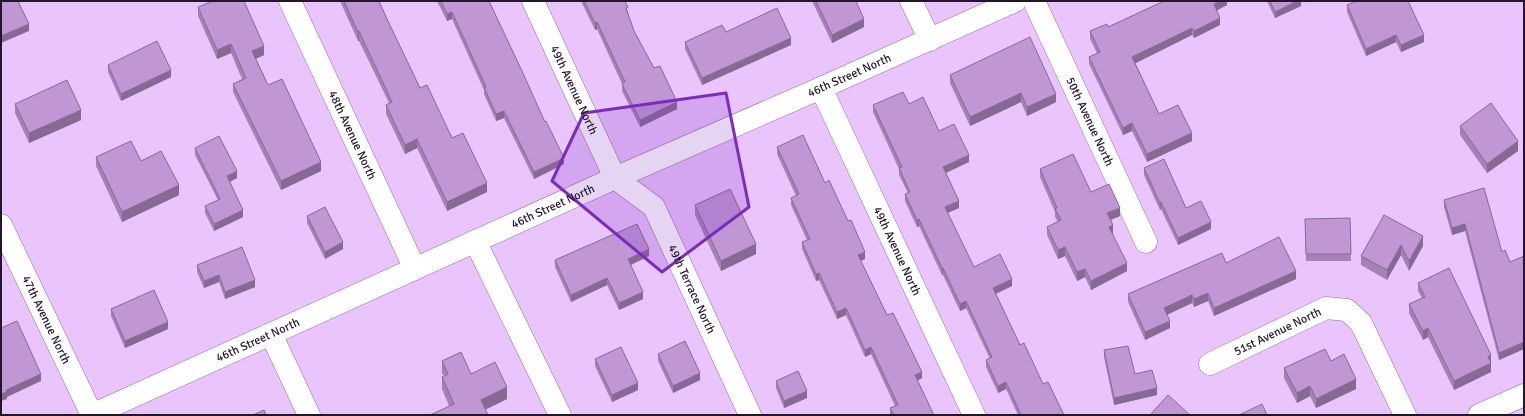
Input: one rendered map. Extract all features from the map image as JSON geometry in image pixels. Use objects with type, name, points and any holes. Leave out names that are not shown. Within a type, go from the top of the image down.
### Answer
[{"type":"street","name":"48th Avenue North","points":[[290,1],[416,269]]},
{"type":"street","name":"49th Avenue North","points":[[533,1],[615,178]]},
{"type":"street","points":[[911,1],[930,40]]},
{"type":"street","name":"46th Street North","points":[[92,415],[615,178],[930,40],[1015,1]]},
{"type":"street","name":"50th Avenue North","points":[[1034,1],[1146,242]]},
{"type":"street","name":"49th Avenue North","points":[[821,88],[974,415]]},
{"type":"street","name":"49th Terrace North","points":[[615,178],[654,207],[750,415]]},
{"type":"street","name":"47th Avenue North","points":[[1,225],[92,415]]},
{"type":"street","points":[[475,241],[560,415]]},
{"type":"street","name":"51st Avenue North","points":[[1210,364],[1326,308],[1347,310],[1361,324],[1405,415]]},
{"type":"street","points":[[271,334],[309,415]]},
{"type":"street","points":[[1479,415],[1524,395]]},
{"type":"highlighted area","points":[[726,93],[749,207],[662,272],[552,181],[584,113]]},
{"type":"building","points":[[1,1],[18,1],[29,24],[1,36]]},
{"type":"building","points":[[213,1],[244,1],[264,46],[252,51],[268,85],[282,79],[321,162],[281,181],[233,84],[246,78],[231,44],[217,50],[198,7]]},
{"type":"building","points":[[344,1],[379,1],[420,88],[427,85],[452,138],[463,133],[487,183],[447,202],[417,139],[405,145],[386,105],[392,102]]},
{"type":"building","points":[[441,1],[489,1],[545,122],[546,121],[564,158],[534,172],[504,111],[496,114],[484,87],[486,87],[452,12],[447,14]]},
{"type":"building","points":[[584,1],[625,1],[634,31],[654,68],[660,66],[677,102],[640,120],[622,84],[625,82],[597,22],[595,23]]},
{"type":"building","points":[[816,1],[856,1],[864,19],[832,35]]},
{"type":"building","points":[[1164,1],[1220,1],[1214,4],[1220,18],[1194,31],[1192,28],[1132,57],[1159,114],[1178,105],[1192,133],[1147,154],[1132,123],[1123,128],[1089,57],[1100,52],[1090,31],[1107,24],[1108,27]]},
{"type":"building","points":[[1270,1],[1297,1],[1275,12]]},
{"type":"building","points":[[1356,1],[1408,1],[1424,35],[1401,45],[1396,35],[1366,49],[1347,5]]},
{"type":"building","points":[[777,8],[791,38],[702,78],[685,42],[722,25],[726,32]]},
{"type":"building","points":[[1030,37],[1056,94],[1027,107],[1021,93],[970,117],[950,75]]},
{"type":"building","points":[[157,41],[171,70],[121,94],[108,65]]},
{"type":"building","points":[[67,80],[81,110],[29,133],[15,104]]},
{"type":"building","points":[[903,92],[909,104],[923,97],[939,131],[954,124],[969,155],[943,167],[959,201],[945,207],[974,267],[1000,254],[1012,279],[993,288],[1020,345],[1024,343],[1043,384],[1048,382],[1064,415],[1021,415],[1006,382],[998,386],[986,360],[992,357],[966,301],[960,304],[919,219],[917,220],[905,194],[910,192],[899,168],[902,167],[873,105]]},
{"type":"building","points":[[1491,103],[1518,141],[1487,164],[1460,126]]},
{"type":"building","points":[[803,135],[825,183],[829,180],[848,221],[851,220],[865,252],[858,255],[887,315],[893,313],[922,372],[915,375],[934,415],[894,415],[890,408],[898,405],[871,347],[865,350],[846,308],[837,312],[819,273],[816,274],[802,242],[810,239],[791,198],[799,194],[777,147]]},
{"type":"building","points":[[219,136],[237,171],[227,176],[243,210],[214,224],[205,206],[220,199],[195,148]]},
{"type":"building","points":[[131,141],[141,161],[161,151],[179,185],[122,212],[96,157]]},
{"type":"building","points":[[1073,154],[1091,192],[1109,184],[1120,208],[1107,213],[1113,225],[1109,227],[1127,263],[1091,281],[1085,269],[1077,272],[1065,247],[1058,250],[1047,227],[1061,220],[1055,209],[1057,208],[1040,169]]},
{"type":"building","points":[[1164,159],[1186,208],[1201,201],[1211,222],[1178,238],[1144,168]]},
{"type":"building","points":[[1484,188],[1502,252],[1505,250],[1510,262],[1524,256],[1524,342],[1499,353],[1465,224],[1452,228],[1444,200]]},
{"type":"building","points":[[730,189],[756,244],[721,261],[695,205]]},
{"type":"building","points":[[325,207],[343,242],[325,252],[307,216]]},
{"type":"building","points":[[1384,215],[1423,236],[1409,261],[1401,245],[1387,270],[1361,256]]},
{"type":"building","points":[[1350,218],[1351,254],[1306,254],[1305,219]]},
{"type":"building","points":[[637,224],[649,249],[628,259],[643,292],[619,303],[607,278],[571,295],[555,260]]},
{"type":"building","points":[[1279,237],[1296,271],[1214,308],[1208,293],[1194,299],[1192,295],[1164,308],[1170,321],[1145,332],[1128,294],[1222,253],[1226,263]]},
{"type":"building","points":[[242,247],[255,280],[225,292],[219,275],[204,281],[197,265]]},
{"type":"building","points":[[1449,268],[1491,355],[1488,357],[1491,363],[1454,381],[1428,328],[1423,331],[1409,304],[1425,297],[1418,283]]},
{"type":"building","points":[[154,290],[168,322],[125,341],[111,309]]},
{"type":"building","points":[[17,321],[41,374],[6,390],[7,392],[1,394],[1,328]]},
{"type":"building","points":[[685,341],[700,373],[673,386],[658,354]]},
{"type":"building","points":[[1128,346],[1135,374],[1152,370],[1157,388],[1114,398],[1104,350]]},
{"type":"building","points":[[621,347],[638,383],[612,395],[595,359]]},
{"type":"building","points":[[1325,349],[1331,361],[1344,354],[1356,379],[1316,399],[1310,386],[1297,393],[1284,368]]},
{"type":"building","points":[[461,352],[471,374],[495,362],[507,387],[481,400],[488,415],[430,415],[454,404],[442,377],[448,374],[442,361]]},
{"type":"building","points":[[798,371],[807,391],[784,401],[776,381]]},
{"type":"building","points":[[1168,395],[1190,415],[1150,415]]},
{"type":"building","points":[[1262,404],[1267,415],[1239,415]]},
{"type":"building","points":[[264,410],[266,415],[253,415]]}]
